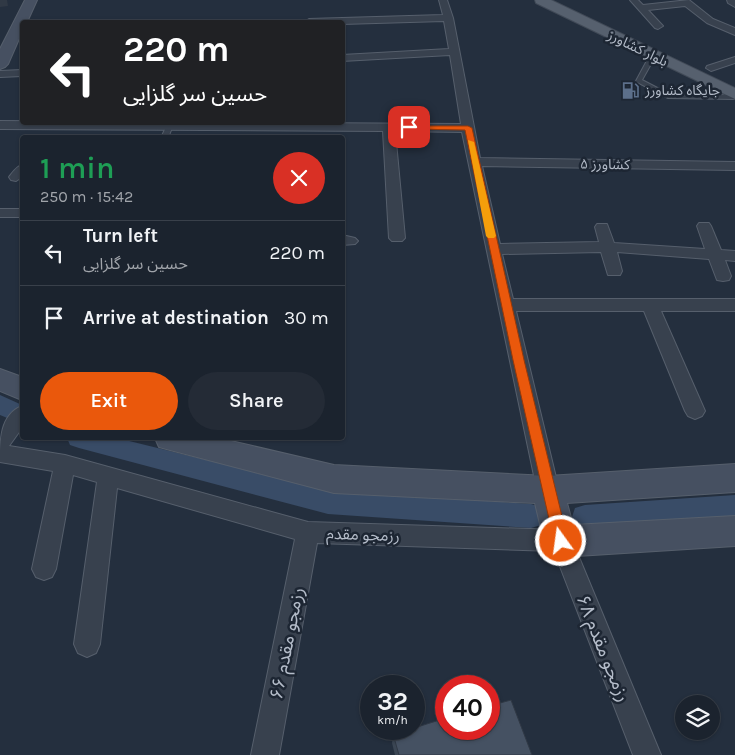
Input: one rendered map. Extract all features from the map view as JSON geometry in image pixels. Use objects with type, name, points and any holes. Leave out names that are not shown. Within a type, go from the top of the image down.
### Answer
[{"type":"main road","name":"بلوار کشاورز","points":[[541,0],[735,95]]},
{"type":"main road","name":"بلوار کشاورز","points":[[566,0],[735,80]]},
{"type":"street","points":[[24,20],[31,0]]},
{"type":"street","points":[[443,0],[448,18],[474,162],[561,541]]},
{"type":"street","points":[[634,0],[658,26]]},
{"type":"street","points":[[641,8],[685,1],[710,21],[735,32]]},
{"type":"street","points":[[345,21],[448,18]]},
{"type":"street","points":[[0,64],[19,33]]},
{"type":"street","points":[[345,58],[454,52]]},
{"type":"street","points":[[711,68],[735,60]]},
{"type":"street","points":[[0,74],[20,73]]},
{"type":"street","points":[[0,125],[20,125]]},
{"type":"street","points":[[226,125],[283,132],[300,125]]},
{"type":"street","points":[[331,125],[468,128]]},
{"type":"street","points":[[389,127],[397,238]]},
{"type":"street","name":"کشاورز ۵","points":[[474,162],[735,166]]},
{"type":"street","points":[[0,213],[20,213]]},
{"type":"street","points":[[704,226],[723,276]]},
{"type":"street","points":[[602,227],[614,271]]},
{"type":"street","points":[[494,248],[606,247],[735,256]]},
{"type":"street","points":[[506,305],[735,305]]},
{"type":"street","points":[[650,305],[696,411]]},
{"type":"street","points":[[0,379],[20,389]]},
{"type":"street","points":[[1,444],[20,417]]},
{"type":"street","points":[[178,440],[334,479],[548,490],[735,478]]},
{"type":"street","name":"رزمجو مقدم","points":[[1,444],[65,464],[308,532],[561,541],[735,531]]},
{"type":"street","points":[[44,569],[65,464]]},
{"type":"street","points":[[87,644],[108,476]]},
{"type":"street","name":"رزمجو مقدم ۶۶","points":[[264,755],[308,532]]},
{"type":"street","name":"رزمجو مقدم ۶۸","points":[[561,541],[647,755]]},
{"type":"lane","points":[[653,55],[639,82],[651,88],[668,96],[735,95]]},
{"type":"lane","points":[[165,135],[170,125]]},
{"type":"building","points":[[511,700],[532,755],[399,755],[395,740],[425,740],[425,725],[435,721],[435,740],[500,740],[500,703]]},
{"type":"waterway","points":[[0,404],[20,414]]},
{"type":"waterway","points":[[87,440],[328,502],[531,516]]},
{"type":"waterway","points":[[585,517],[735,507]]},
{"type":"slow traffic","points":[[471,142],[491,236]]},
{"type":"place","name":"جایگاه کشاورز","points":[[631,90]]},
{"type":"route","points":[[409,127],[468,128],[474,162],[561,541]]}]
